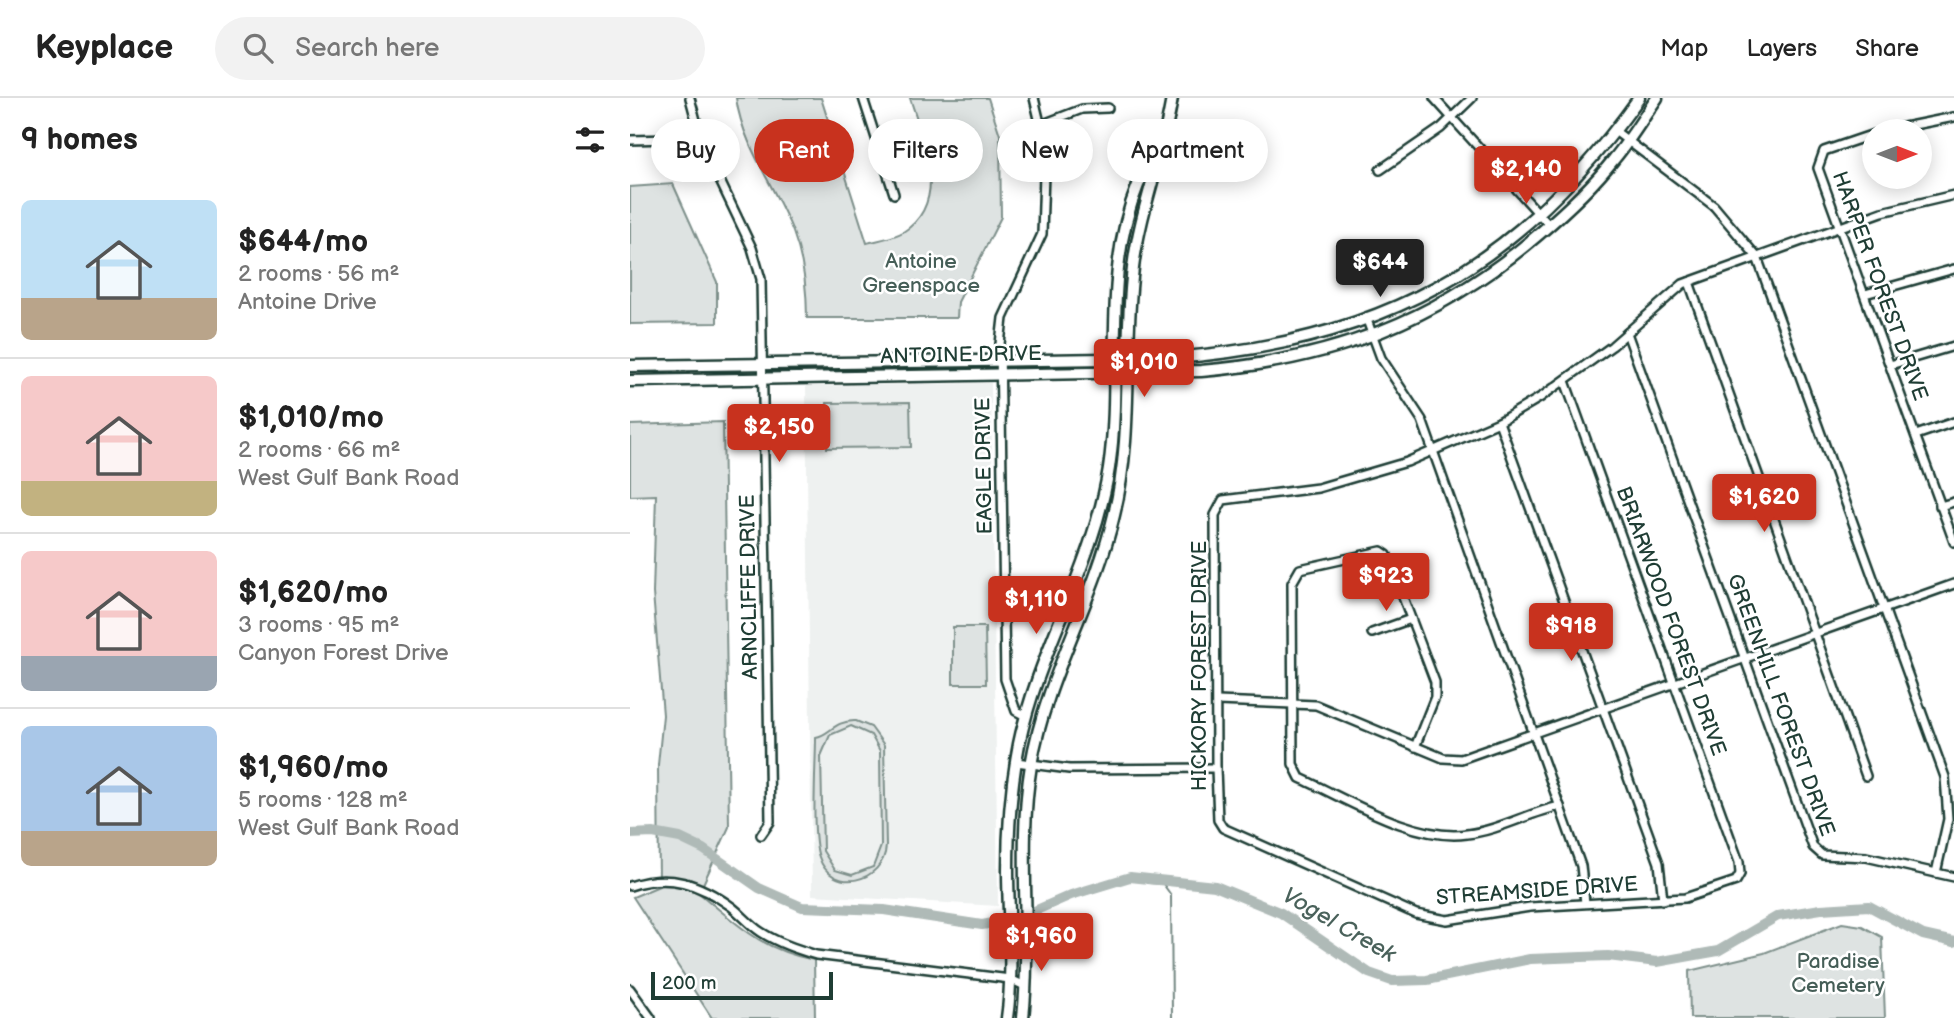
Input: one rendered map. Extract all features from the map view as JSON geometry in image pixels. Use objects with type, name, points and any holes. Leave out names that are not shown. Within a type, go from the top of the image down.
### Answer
[{"type":"main road","points":[[1168,119],[1172,98]]},
{"type":"main road","name":"ANTOINE DRIVE","points":[[630,366],[763,362],[1129,359],[1246,351],[1326,334],[1404,306],[1487,257],[1539,215],[1615,131],[1639,98]]},
{"type":"main road","name":"ANTOINE DRIVE","points":[[630,381],[1200,371],[1272,364],[1371,335],[1472,287],[1549,225],[1595,182],[1657,98]]},
{"type":"main road","points":[[1007,1018],[1010,979],[1008,878],[1016,762],[1026,716],[1042,665],[1084,564],[1109,467],[1116,359],[1114,327],[1120,262],[1139,182]]},
{"type":"main road","points":[[1023,1018],[1025,810],[1031,765],[1055,672],[1106,545],[1123,472],[1128,426],[1127,371],[1134,264],[1153,182]]},
{"type":"main road","points":[[1120,262],[1134,264]]},
{"type":"main road","points":[[815,362],[815,377]]},
{"type":"main road","points":[[860,362],[860,376]]},
{"type":"main road","points":[[649,366],[649,380]]},
{"type":"main road","points":[[1113,424],[1128,426]]},
{"type":"main road","points":[[1109,467],[1123,472]]},
{"type":"main road","points":[[1042,665],[1055,672]]},
{"type":"main road","points":[[1008,878],[1024,879]]},
{"type":"street","name":"ARNCLIFFE DRIVE","points":[[690,98],[694,119]]},
{"type":"street","points":[[863,98],[894,194]]},
{"type":"street","name":"EAGLE DRIVE","points":[[1034,98],[1040,119]]},
{"type":"street","points":[[1434,98],[1549,225]]},
{"type":"street","points":[[1380,170],[1452,118],[1472,98]]},
{"type":"street","points":[[1055,119],[1082,109],[1108,108]]},
{"type":"street","points":[[1932,121],[1954,117]]},
{"type":"street","points":[[1615,131],[1714,206],[1757,257],[1945,777],[1948,819],[1936,873],[1954,877]]},
{"type":"street","name":"HARPER FOREST DRIVE","points":[[1862,138],[1824,152],[1818,168],[1954,542]]},
{"type":"street","points":[[630,140],[651,139]]},
{"type":"street","name":"ARNCLIFFE DRIVE","points":[[721,182],[757,260],[762,289],[770,821],[761,835]]},
{"type":"street","name":"EAGLE DRIVE","points":[[1026,716],[1016,712],[1005,679],[1000,359],[1003,318],[1042,233],[1045,212],[1044,182]]},
{"type":"street","points":[[1432,451],[1499,422],[1565,381],[1627,333],[1664,299],[1689,282],[1906,204],[1954,195]]},
{"type":"street","points":[[1865,294],[1954,269]]},
{"type":"street","points":[[1689,282],[1866,776]]},
{"type":"street","points":[[1367,320],[1371,335],[1388,369],[1415,406],[1432,451],[1581,866],[1585,903]]},
{"type":"street","name":"GREENHILL FOREST DRIVE","points":[[1627,333],[1816,852],[1829,856],[1866,857],[1936,873]]},
{"type":"street","points":[[1890,365],[1954,346]]},
{"type":"street","name":"BRIARWOOD FOREST DRIVE","points":[[1565,381],[1739,862],[1740,874]]},
{"type":"street","points":[[1499,422],[1658,863],[1663,900]]},
{"type":"street","points":[[1916,435],[1954,422]]},
{"type":"street","name":"HICKORY FOREST DRIVE","points":[[1223,828],[1218,820],[1216,768],[1215,515],[1220,503],[1228,498],[1318,488],[1371,474],[1432,451]]},
{"type":"street","points":[[1940,506],[1954,502]]},
{"type":"street","points":[[1415,747],[1436,690],[1387,555],[1381,551],[1304,568],[1295,573],[1292,583],[1293,764],[1300,779],[1431,834],[1459,835],[1493,829],[1560,806]]},
{"type":"street","points":[[1217,701],[1316,705],[1415,747],[1454,760],[1534,735],[1954,584]]},
{"type":"street","points":[[1372,633],[1411,619]]},
{"type":"street","points":[[1016,762],[1069,769],[1216,768]]},
{"type":"street","name":"STREAMSIDE DRIVE","points":[[1223,828],[1432,919],[1455,919],[1530,907],[1695,896],[1735,881],[1740,874]]},
{"type":"street","points":[[630,887],[662,879],[697,885],[732,908],[758,931],[788,946],[816,955],[1010,979],[1025,986]]},
{"type":"street","points":[[630,989],[651,1018]]},
{"type":"shaded area","points":[[991,383],[998,906],[812,895],[806,386]]},
{"type":"green space","name":"Antoine Greenspace","points":[[736,98],[821,98],[828,119],[754,119],[754,153]]},
{"type":"green space","name":"Antoine Greenspace","points":[[910,98],[988,98],[997,126],[997,182],[1001,182],[1001,217],[958,302],[957,318],[807,318],[800,253],[786,215],[768,182],[848,182],[867,243],[903,232],[918,219],[926,204],[930,182],[983,182],[983,119],[917,119]]},
{"type":"green space","points":[[673,184],[717,282],[717,323],[630,324],[630,187]]},
{"type":"green space","points":[[910,402],[911,447],[827,448],[827,403]]},
{"type":"green space","points":[[723,422],[729,827],[699,893],[739,926],[765,943],[796,956],[814,960],[815,1018],[712,1018],[633,897],[659,886],[658,765],[663,715],[653,593],[656,495],[630,496],[630,425]]},
{"type":"green space","points":[[953,627],[985,627],[986,684],[953,684]]},
{"type":"green space","points":[[849,721],[871,727],[884,745],[886,846],[883,859],[876,869],[856,880],[834,877],[825,869],[819,857],[815,833],[816,737]],"holes":[[[851,726],[871,735],[880,751],[881,846],[873,867],[852,875],[835,870],[823,851],[821,756],[830,735]]]},
{"type":"green space","name":"Paradise Cemetery","points":[[1842,923],[1862,926],[1882,937],[1885,1018],[1690,1018],[1689,971],[1764,953]]},
{"type":"waterway","name":"Vogel Creek","points":[[630,834],[653,833],[680,838],[703,849],[759,888],[802,907],[884,910],[982,925],[1016,919],[1071,895],[1130,877],[1215,886],[1281,913],[1369,973],[1392,981],[1427,980],[1530,959],[1608,956],[1657,962],[1718,951],[1778,916],[1821,909],[1869,906],[1923,935],[1954,942]]},
{"type":"waterway","points":[[1140,877],[1147,883],[1163,884],[1171,895],[1172,1018]]}]
